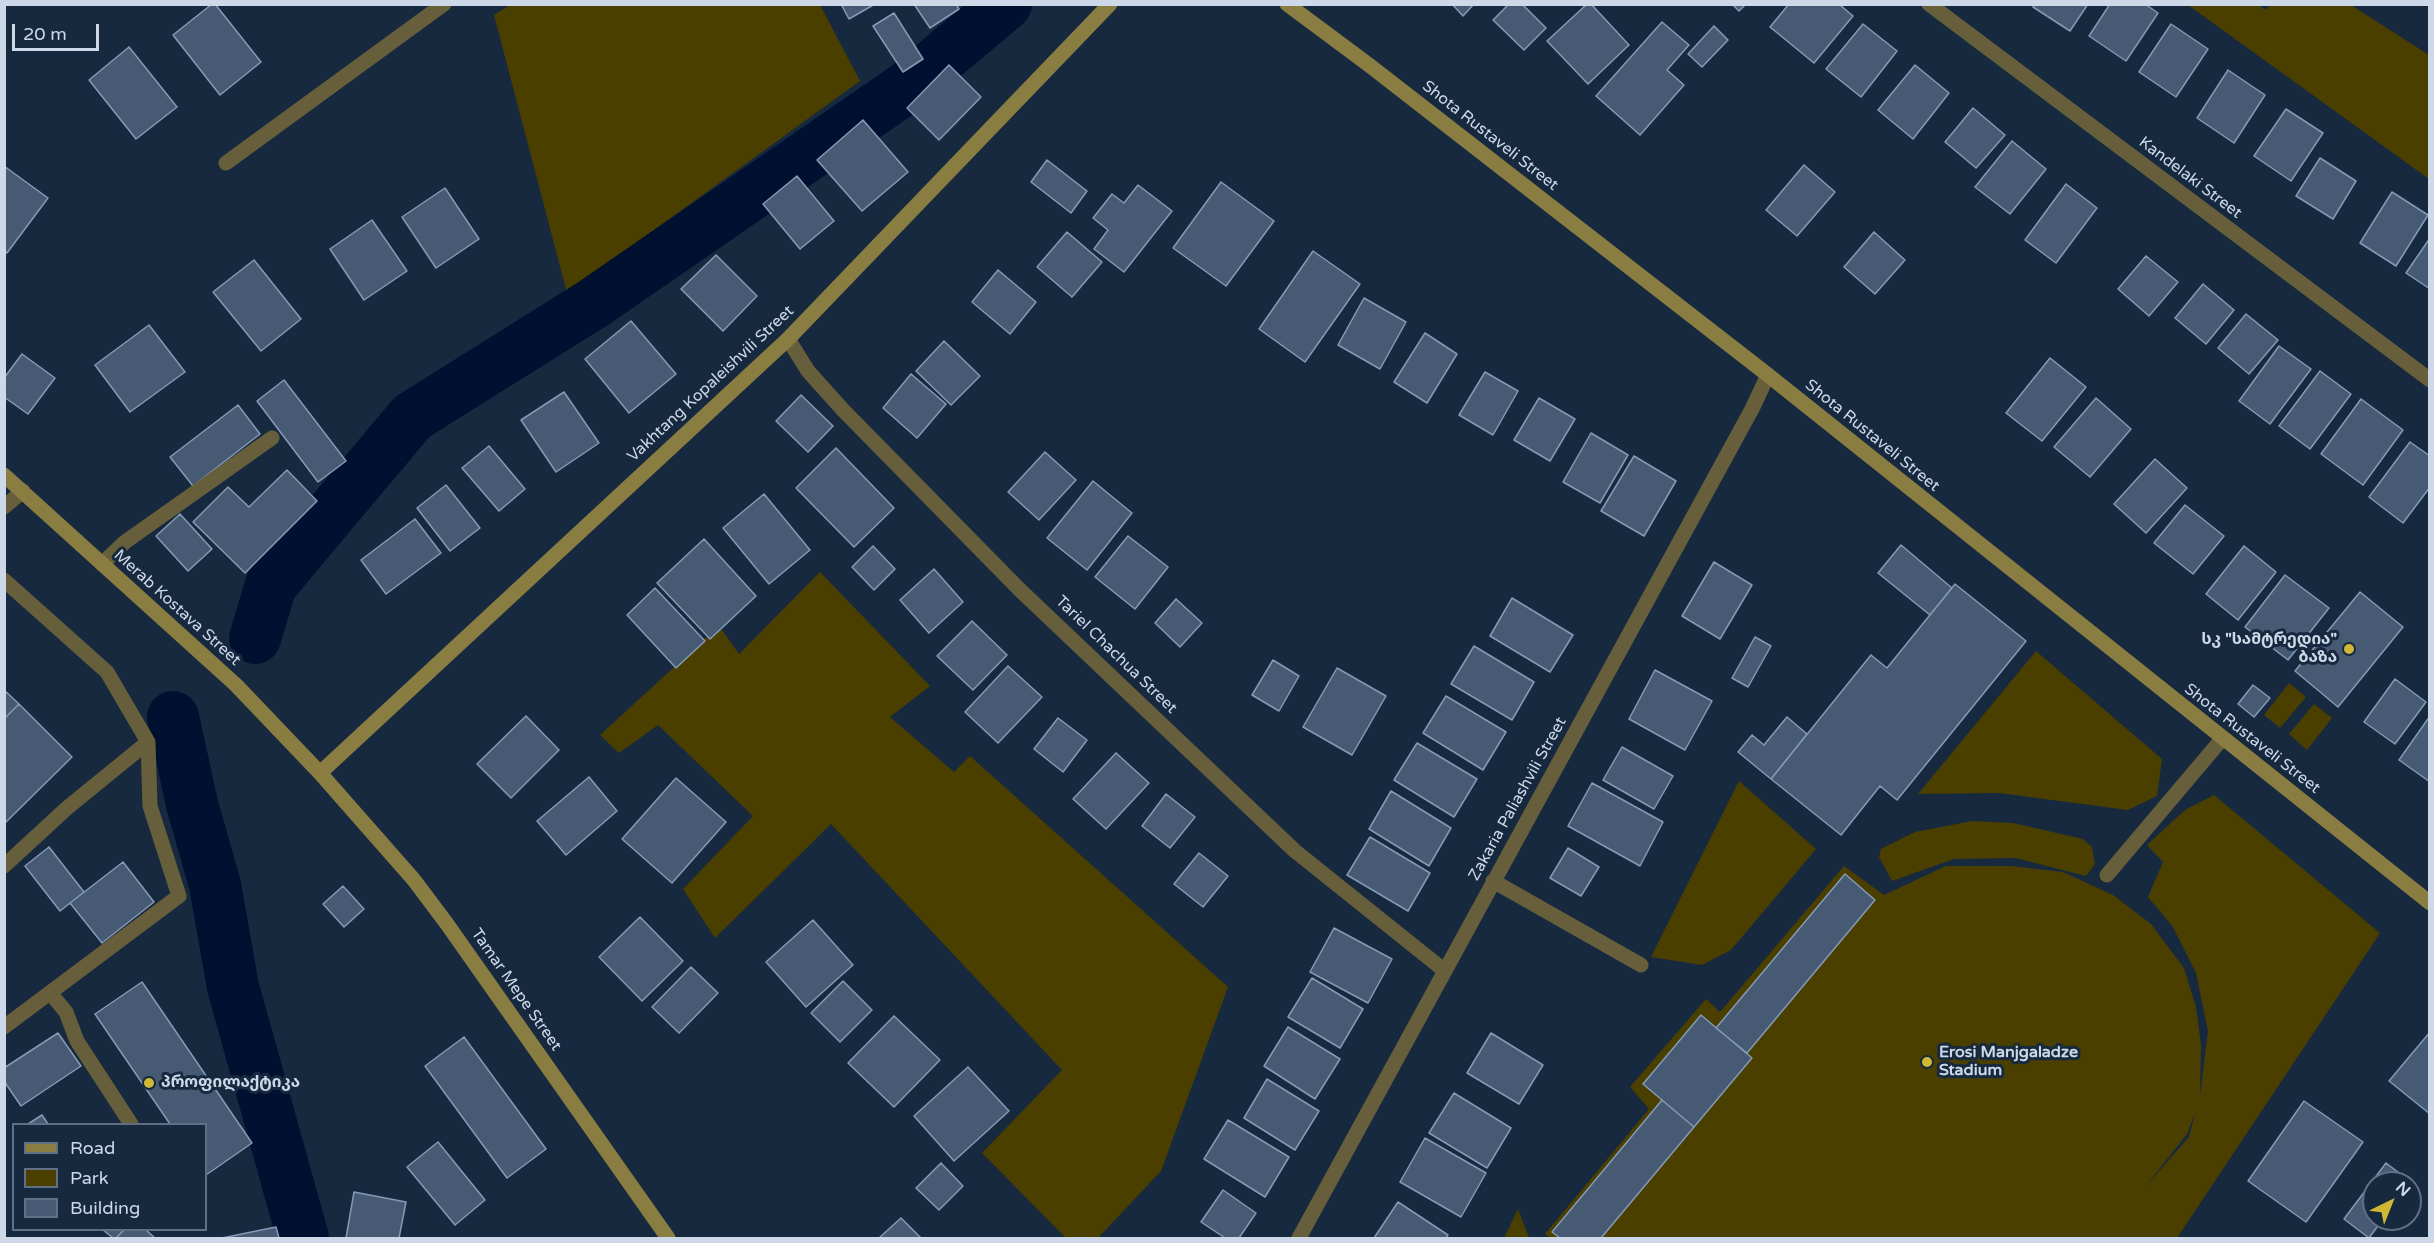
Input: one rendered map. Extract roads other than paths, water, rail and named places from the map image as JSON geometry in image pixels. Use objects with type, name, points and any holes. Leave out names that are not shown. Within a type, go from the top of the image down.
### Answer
[{"type":"street","points":[[226,163],[444,4]]},
{"type":"street","name":"Vakhtang Kopaleishvili Street","points":[[320,773],[788,339],[1110,4]]},
{"type":"street","name":"Shota Rustaveli Street","points":[[1287,4],[1768,375],[2430,903]]},
{"type":"street","name":"Kandelaki Street","points":[[1929,4],[2430,380]]},
{"type":"street","name":"Tariel Chachua Street","points":[[788,339],[808,371],[843,410],[1029,598],[1295,851],[1445,971]]},
{"type":"street","name":"Zakaria Paliashvili Street","points":[[1299,1239],[1752,409],[1768,375]]},
{"type":"street","points":[[102,564],[125,542],[272,438]]},
{"type":"street","name":"Merab Kostava Street","points":[[5,477],[236,685],[320,773]]},
{"type":"street","points":[[4,507],[23,491]]},
{"type":"street","points":[[4,580],[107,672],[148,742],[150,806],[179,896],[4,1027]]},
{"type":"street","points":[[2107,875],[2222,739]]},
{"type":"street","points":[[4,866],[67,808],[148,742]]},
{"type":"street","name":"Tamar Mepe Street","points":[[320,773],[414,880],[447,924],[668,1239]]},
{"type":"street","points":[[1493,882],[1641,965]]},
{"type":"street","points":[[51,994],[66,1012],[77,1041],[130,1123]]},
{"type":"waterway","points":[[255,638],[271,585],[412,417],[594,303],[907,87],[1006,4]]},
{"type":"waterway","points":[[173,717],[192,804],[215,885],[233,987],[303,1238]]},
{"type":"place","name":"სკ \"სამტრედია\" ბაზა","points":[[2349,649]]},
{"type":"place","name":"Erosi Manjgaladze Stadium","points":[[1927,1062]]},
{"type":"place","name":"პროფილაქტიკა","points":[[149,1083]]}]
